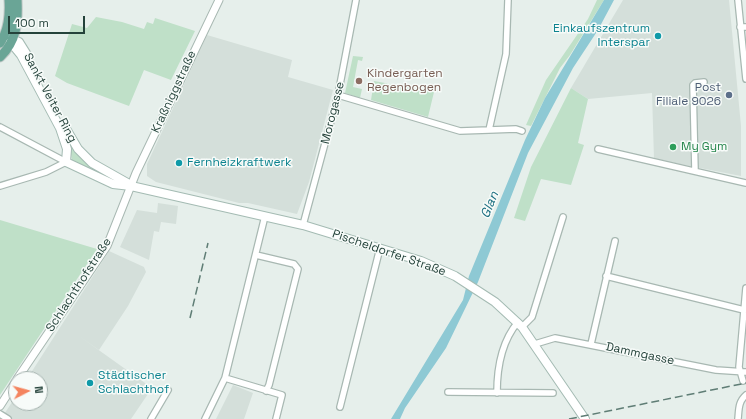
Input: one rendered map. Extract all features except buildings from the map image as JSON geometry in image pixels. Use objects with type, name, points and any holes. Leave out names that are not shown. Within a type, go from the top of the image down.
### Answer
[{"type":"main road","points":[[8,40],[9,0]]},
{"type":"main road","points":[[0,57],[18,20],[17,0]]},
{"type":"main road","name":"Sankt Veiter Ring","points":[[8,40],[21,55],[60,128],[67,149],[66,162]]},
{"type":"main road","name":"Sankt Veiter Ring","points":[[8,40],[22,46],[78,148],[100,169],[120,178]]},
{"type":"main road","name":"Pischeldorfer Straße","points":[[66,162],[113,184],[131,186],[303,225],[431,265],[460,279],[482,292],[520,324],[585,419]]},
{"type":"main road","name":"Pischeldorfer Straße","points":[[120,178],[131,186]]},
{"type":"street","name":"Kraßniggstraße","points":[[131,186],[190,56],[219,0]]},
{"type":"street","name":"Morogasse","points":[[303,225],[338,95],[356,0]]},
{"type":"street","points":[[490,130],[506,54],[508,0]]},
{"type":"street","points":[[738,0],[743,27],[746,79]]},
{"type":"street","points":[[695,171],[693,85],[695,83],[704,82]]},
{"type":"street","points":[[338,95],[460,131],[516,129],[522,131]]},
{"type":"street","name":"Pischeldorfer Straße","points":[[0,127],[66,162]]},
{"type":"street","points":[[598,149],[746,183]]},
{"type":"street","points":[[0,186],[46,172],[66,162]]},
{"type":"street","name":"Schlachthofstraße","points":[[23,371],[106,246],[131,186]]},
{"type":"street","points":[[204,419],[225,378],[265,216]]},
{"type":"street","points":[[497,393],[497,375],[504,346],[512,328],[532,317],[563,217]]},
{"type":"street","points":[[591,344],[615,241]]},
{"type":"street","points":[[340,407],[380,248]]},
{"type":"street","points":[[256,255],[294,264],[298,269],[266,391]]},
{"type":"street","points":[[606,276],[744,310]]},
{"type":"street","points":[[743,381],[744,310],[746,288]]},
{"type":"street","name":"Dammgasse","points":[[535,344],[555,338],[716,370],[743,372]]},
{"type":"street","points":[[225,378],[282,396],[276,419]]},
{"type":"street","points":[[151,419],[168,390]]},
{"type":"street","points":[[448,392],[553,394]]},
{"type":"street","name":"Schlachthofstraße","points":[[0,406],[8,394]]},
{"type":"street","points":[[738,419],[739,405],[746,395]]},
{"type":"street","points":[[0,414],[8,419]]},
{"type":"shaded area","points":[[623,0],[729,0],[741,126],[741,176],[654,159],[652,93],[588,99],[571,88]]},
{"type":"shaded area","points":[[207,35],[292,60],[288,77],[333,90],[309,182],[297,214],[248,203],[239,203],[156,182],[147,176],[147,164]]},
{"type":"shaded area","points":[[158,203],[178,206],[176,224],[161,222],[159,232],[154,231],[149,260],[120,247],[137,210],[157,213]]},
{"type":"shaded area","points":[[109,251],[144,267],[146,272],[128,306],[99,350],[79,336],[152,388],[131,419],[1,419],[8,408],[8,411],[48,411],[48,371],[32,371]]},
{"type":"shaded area","points":[[233,385],[253,393],[244,419],[216,419]]},
{"type":"green space","points":[[597,0],[604,0],[570,55],[560,68],[531,126],[526,125],[546,80],[588,19]]},
{"type":"green space","points":[[96,17],[122,22],[144,29],[147,22],[153,24],[155,18],[195,31],[171,80],[144,70],[129,106],[67,83],[55,76],[72,24],[87,28]]},
{"type":"green space","points":[[353,56],[363,57],[362,61],[358,60],[353,87],[362,89],[360,98],[345,93]]},
{"type":"green space","points":[[374,81],[434,92],[428,117],[371,100]]},
{"type":"green space","points":[[571,88],[588,99],[578,143],[584,145],[571,185],[541,179],[525,221],[514,218],[531,167]]},
{"type":"green space","points":[[70,143],[95,170],[117,180],[116,182],[72,161]]},
{"type":"green space","points":[[0,220],[97,249],[16,371],[8,371],[8,383],[0,395]]},
{"type":"water","points":[[604,0],[614,0],[598,30],[573,68],[528,153],[478,282],[446,348],[405,408],[400,419],[391,419],[463,300],[469,276],[525,140],[545,98]]},
{"type":"railway","points":[[190,318],[208,243]]},
{"type":"railway","points":[[569,419],[746,383]]},
{"type":"place","name":"Einkaufszentrum Interspar","points":[[658,36]]},
{"type":"place","name":"Kindergarten Regenbogen","points":[[359,81]]},
{"type":"place","name":"Post Filiale 9026","points":[[729,95]]},
{"type":"place","name":"My Gym","points":[[673,147]]},
{"type":"place","name":"Fernheizkraftwerk","points":[[179,163]]},
{"type":"place","name":"Städtischer Schlachthof","points":[[90,383]]},
{"type":"water label","name":"Glan","points":[[490,205]]}]
